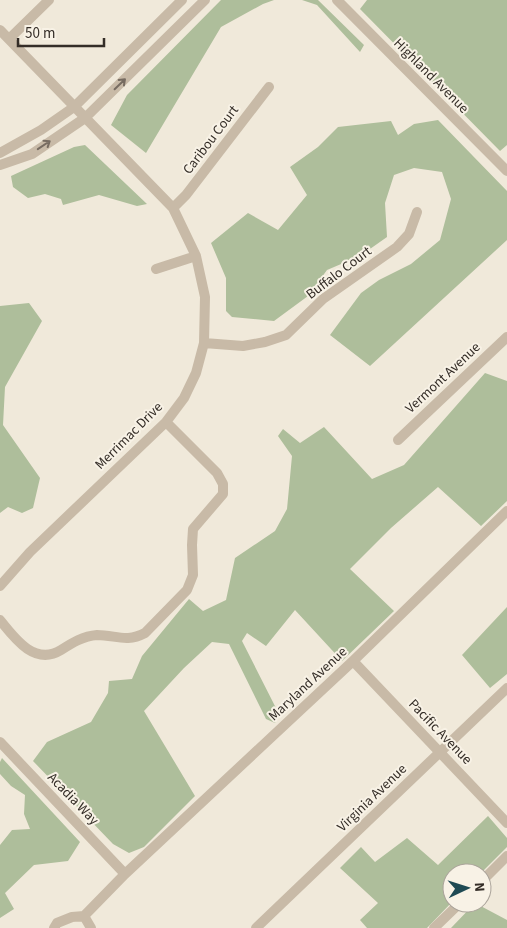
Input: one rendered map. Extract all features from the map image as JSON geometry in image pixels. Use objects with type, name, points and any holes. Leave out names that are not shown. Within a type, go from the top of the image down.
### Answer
[{"type":"street","points":[[8,39],[49,0]]},
{"type":"street","points":[[0,153],[41,130],[74,107],[182,0]]},
{"type":"street","points":[[0,165],[32,154],[85,118],[205,0]]},
{"type":"street","name":"Highland Avenue","points":[[337,0],[506,167]]},
{"type":"street","name":"Merrimac Drive","points":[[0,30],[173,208],[196,256],[205,297],[204,343],[196,373],[184,398],[166,422],[30,552],[0,586]]},
{"type":"street","name":"Caribou Court","points":[[173,208],[186,196],[269,87]]},
{"type":"street","name":"Buffalo Court","points":[[204,343],[242,346],[265,342],[286,335],[323,299],[397,247],[409,234],[417,212]]},
{"type":"street","points":[[156,269],[196,256]]},
{"type":"street","name":"Vermont Avenue","points":[[398,440],[507,337]]},
{"type":"street","points":[[0,620],[24,646],[38,655],[49,655],[86,637],[98,635],[127,639],[137,637],[145,633],[187,590],[193,575],[193,529],[223,494],[223,484],[217,473],[166,422]]},
{"type":"street","name":"Maryland Avenue","points":[[84,916],[125,874],[352,661],[507,511]]},
{"type":"street","name":"Pacific Avenue","points":[[352,661],[507,823]]},
{"type":"street","name":"Virginia Avenue","points":[[256,928],[507,688]]},
{"type":"street","name":"Acadia Way","points":[[0,742],[125,874]]},
{"type":"street","points":[[492,871],[507,856]]},
{"type":"street","points":[[434,928],[450,913]]},
{"type":"street","points":[[54,928],[57,923],[72,917],[84,916],[91,928]]},
{"type":"green space","points":[[221,0],[274,0],[221,27],[146,153],[111,125],[127,95]]},
{"type":"green space","points":[[302,0],[318,0],[364,45],[360,52],[317,5]]},
{"type":"green space","points":[[367,0],[507,0],[507,145],[500,151],[360,9]]},
{"type":"green space","points":[[438,120],[507,191],[507,240],[370,366],[330,335],[361,293],[379,280],[411,264],[440,240],[451,199],[442,172],[414,168],[394,175],[385,203],[387,237],[360,256],[327,270],[308,296],[274,321],[232,317],[226,311],[226,278],[211,243],[248,213],[278,230],[307,195],[290,167],[318,147],[338,127],[391,121],[398,135],[414,124]]},
{"type":"green space","points":[[85,145],[147,204],[137,206],[99,195],[63,205],[61,199],[45,194],[28,198],[13,187],[11,176],[74,147]]},
{"type":"green space","points":[[29,303],[42,321],[5,387],[3,425],[40,478],[33,508],[22,513],[8,507],[0,513],[0,306]]},
{"type":"green space","points":[[485,373],[507,381],[507,501],[481,526],[438,487],[391,528],[350,569],[394,611],[342,661],[295,610],[266,646],[247,633],[242,641],[279,714],[275,723],[266,719],[229,644],[212,642],[184,668],[144,711],[195,796],[144,847],[129,853],[113,844],[33,761],[47,742],[91,722],[108,693],[109,681],[132,679],[142,656],[189,599],[203,611],[226,600],[235,558],[275,531],[287,509],[292,456],[278,436],[283,429],[300,443],[324,427],[372,479],[404,465]]},
{"type":"green space","points":[[507,607],[507,674],[490,688],[462,655]]},
{"type":"green space","points":[[2,758],[80,842],[68,861],[34,865],[5,893],[14,909],[0,918],[0,845],[12,830],[30,829],[24,814],[25,795],[11,786],[0,774]]},
{"type":"green space","points":[[488,816],[507,838],[507,847],[491,863],[442,863],[442,912],[427,928],[367,928],[360,920],[378,903],[340,868],[361,847],[375,862],[407,838],[438,865]]},
{"type":"green space","points":[[492,912],[507,920],[507,928],[451,928],[465,913]]}]
